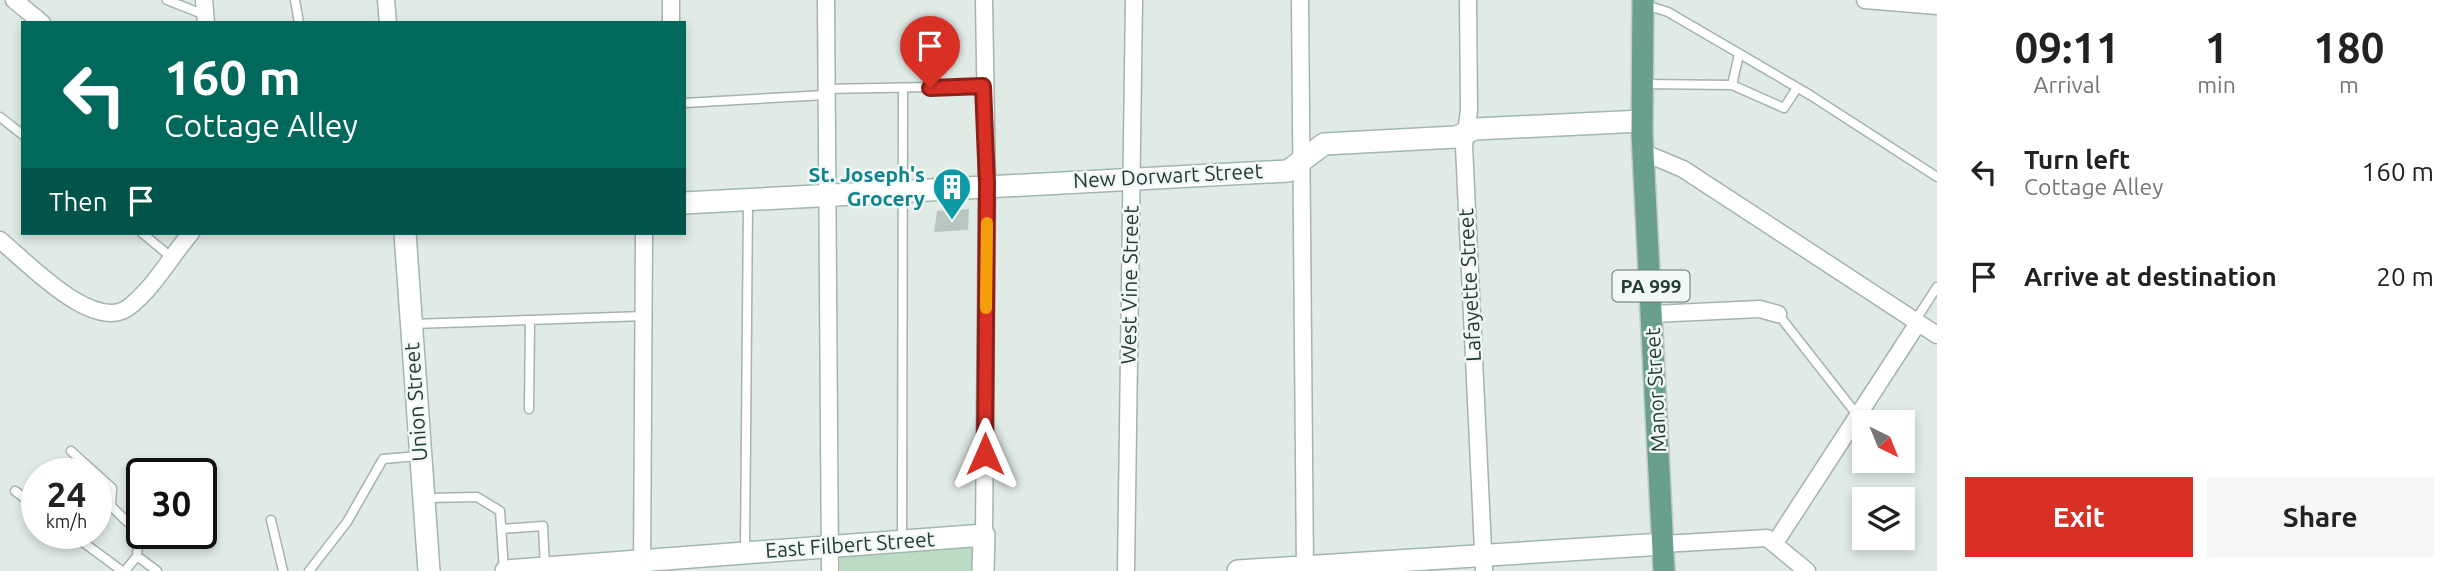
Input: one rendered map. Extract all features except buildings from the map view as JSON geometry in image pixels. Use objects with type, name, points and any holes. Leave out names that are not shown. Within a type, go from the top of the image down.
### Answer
[{"type":"main road","name":"Manor Street","points":[[1643,2],[1643,121],[1664,571]]},
{"type":"street","points":[[14,0],[40,21]]},
{"type":"street","points":[[386,0],[388,21]]},
{"type":"street","points":[[671,0],[671,21]]},
{"type":"street","points":[[825,0],[830,571]]},
{"type":"street","points":[[982,571],[987,184],[983,86],[984,0]]},
{"type":"street","name":"West Vine Street","points":[[1126,571],[1134,0]]},
{"type":"street","points":[[1300,0],[1305,569]]},
{"type":"street","name":"Lafayette Street","points":[[1468,0],[1469,111],[1464,146],[1484,563]]},
{"type":"street","points":[[1865,0],[1937,6]]},
{"type":"street","name":"New Dorwart Street","points":[[686,203],[987,184],[1288,171],[1324,144],[1456,137],[1475,129],[1643,121]]},
{"type":"street","points":[[1645,153],[1683,169],[1937,335]]},
{"type":"street","points":[[0,240],[89,310],[111,314],[130,306],[189,235]]},
{"type":"street","name":"Union Street","points":[[405,235],[429,571]]},
{"type":"street","points":[[642,567],[644,235]]},
{"type":"street","points":[[1652,314],[1760,309],[1778,314]]},
{"type":"street","points":[[1862,410],[1917,322]]},
{"type":"street","points":[[1775,544],[1852,425]]},
{"type":"street","name":"East Filbert Street","points":[[505,571],[642,567],[830,545],[984,535]]},
{"type":"street","points":[[1238,571],[1484,563],[1663,544],[1767,538],[1807,571]]},
{"type":"lane","points":[[167,0],[174,5],[205,12]]},
{"type":"lane","points":[[295,0],[299,21]]},
{"type":"lane","points":[[1643,2],[1668,12],[1797,88],[1937,177]]},
{"type":"lane","points":[[1732,85],[1739,54]]},
{"type":"lane","points":[[1643,84],[1732,85],[1784,108],[1797,88]]},
{"type":"lane","points":[[686,103],[825,92],[983,86]]},
{"type":"lane","points":[[902,540],[903,88]]},
{"type":"lane","points":[[0,117],[21,133]]},
{"type":"lane","points":[[738,557],[748,201]]},
{"type":"lane","points":[[144,235],[171,257]]},
{"type":"lane","points":[[1917,322],[1937,287]]},
{"type":"lane","points":[[1778,314],[1853,410]]},
{"type":"lane","points":[[411,324],[644,316]]},
{"type":"lane","points":[[529,409],[530,320]]},
{"type":"lane","points":[[71,451],[112,488],[111,506],[139,533],[137,556],[124,571],[93,549]]},
{"type":"lane","points":[[309,571],[347,522],[383,459],[419,456]]},
{"type":"lane","points":[[15,491],[21,495]]},
{"type":"lane","points":[[422,499],[477,497],[499,511],[505,571]]},
{"type":"lane","points":[[271,520],[283,571]]},
{"type":"lane","points":[[501,529],[543,526],[546,570]]},
{"type":"lane","points":[[137,556],[157,571]]},
{"type":"green space","points":[[974,546],[974,571],[840,571],[840,553]]},
{"type":"slow traffic","points":[[986,308],[987,223]]},
{"type":"place","name":"St. Joseph's Grocery","points":[[952,221]]},
{"type":"route","points":[[930,88],[983,86],[987,184],[985,454]]}]
